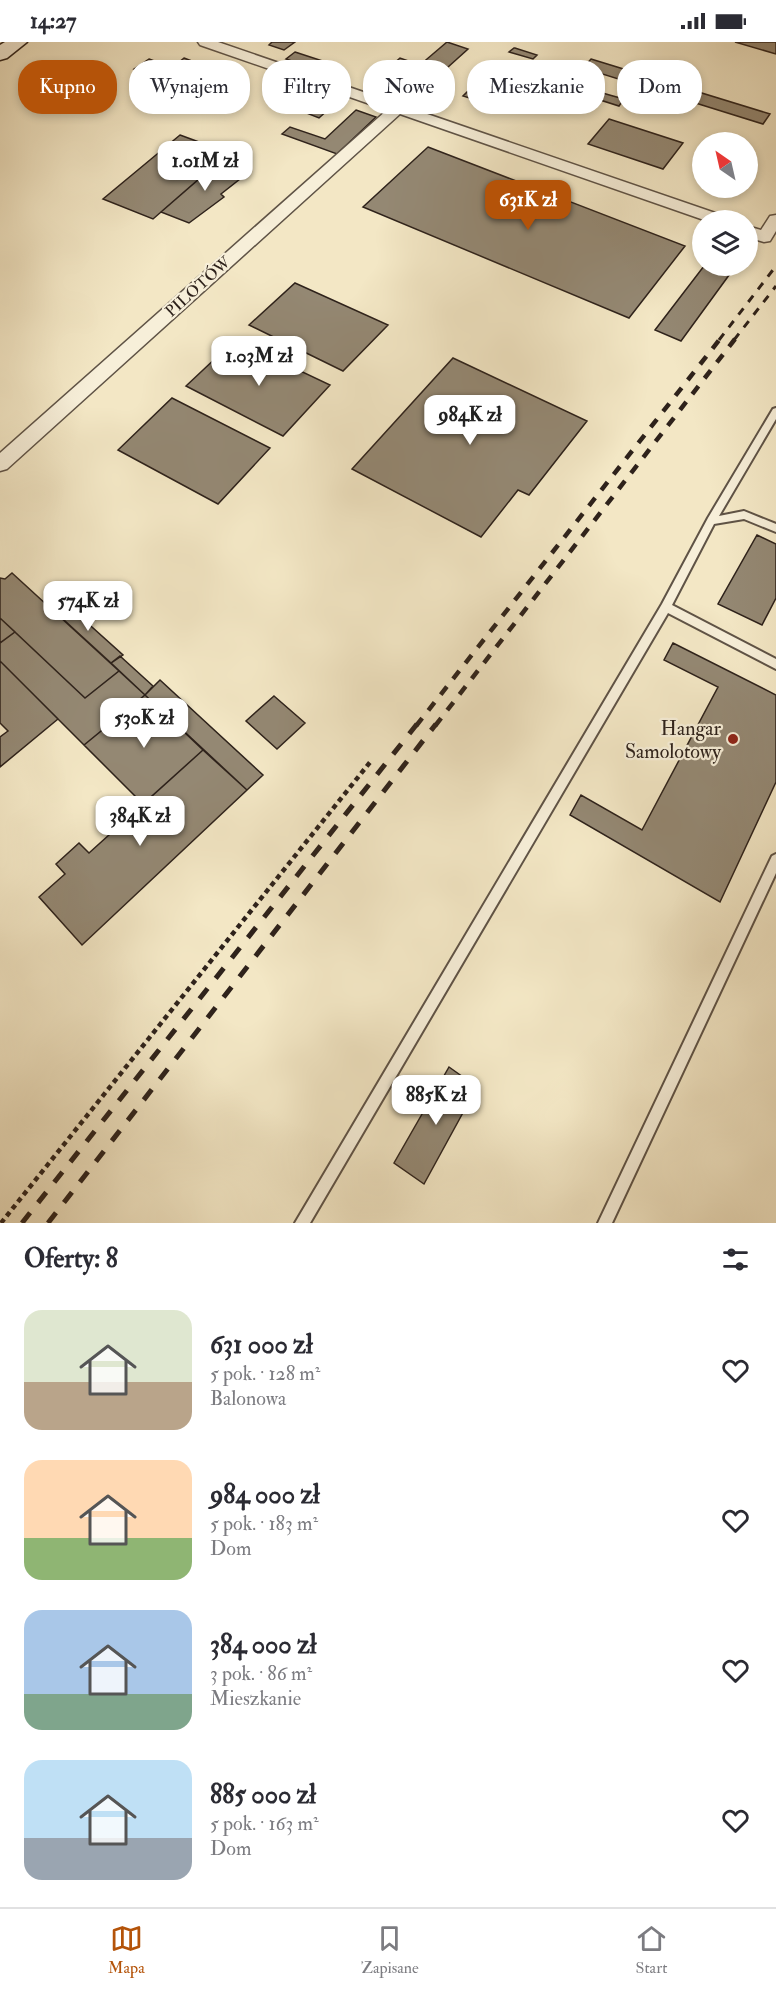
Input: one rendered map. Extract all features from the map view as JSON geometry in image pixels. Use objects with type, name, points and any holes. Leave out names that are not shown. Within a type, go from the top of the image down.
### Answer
[{"type":"main road","points":[[0,54],[18,42]]},
{"type":"street","points":[[205,42],[363,98]]},
{"type":"street","name":"PILOTÓW","points":[[0,464],[392,114]]},
{"type":"street","points":[[408,114],[692,211]]},
{"type":"street","points":[[758,235],[764,237],[776,220]]},
{"type":"lane","points":[[302,1223],[666,607],[711,521],[776,411]]},
{"type":"lane","points":[[711,521],[744,514],[776,528]]},
{"type":"lane","points":[[666,607],[776,664]]},
{"type":"lane","points":[[605,1223],[776,860]]},
{"type":"path","points":[[1,1223],[371,760]]},
{"type":"building","points":[[272,42],[295,42],[284,50],[269,45]]},
{"type":"building","points":[[447,42],[468,49],[455,61],[426,60]]},
{"type":"building","points":[[735,42],[776,42],[776,54]]},
{"type":"building","points":[[514,48],[537,55],[533,59],[509,52]]},
{"type":"building","points":[[295,52],[320,60],[289,60],[286,59]]},
{"type":"building","points":[[605,63],[617,67],[617,79],[605,75]]},
{"type":"building","points":[[702,93],[770,114],[763,124],[702,105]]},
{"type":"building","points":[[605,94],[617,97],[617,105],[605,102]]},
{"type":"building","points":[[356,110],[376,117],[337,154],[282,134],[290,127],[325,139]]},
{"type":"building","points":[[309,114],[323,114],[319,118]]},
{"type":"building","points":[[609,119],[683,143],[663,169],[588,144]]},
{"type":"building","points":[[180,135],[229,153],[153,219],[103,199]]},
{"type":"building","points":[[428,147],[685,246],[629,318],[363,207]]},
{"type":"building","points":[[222,159],[247,170],[245,175],[221,194],[224,197],[189,223],[161,212]]},
{"type":"building","points":[[696,276],[728,276],[681,341],[655,330]]},
{"type":"building","points":[[295,283],[388,325],[343,371],[249,325]]},
{"type":"building","points":[[235,340],[330,385],[283,436],[186,386]]},
{"type":"building","points":[[453,358],[587,421],[529,495],[518,490],[481,537],[352,469]]},
{"type":"building","points":[[172,398],[270,448],[218,504],[118,450]]},
{"type":"building","points":[[757,535],[776,544],[776,598],[762,625],[718,604]]},
{"type":"building","points":[[12,573],[119,671],[85,698],[0,618],[0,578],[5,579]]},
{"type":"building","points":[[63,601],[123,655],[111,663],[52,609]]},
{"type":"building","points":[[0,618],[15,632],[0,643]]},
{"type":"building","points":[[15,632],[85,698],[119,671],[145,695],[84,745],[0,661],[0,643]]},
{"type":"building","name":"Hangar Samolotowy","points":[[673,643],[776,695],[776,782],[720,902],[570,815],[581,795],[642,830],[718,687],[664,660]]},
{"type":"building","points":[[120,656],[153,686],[145,695],[111,663]]},
{"type":"building","points":[[0,661],[58,719],[0,767],[0,737],[8,731],[0,723]]},
{"type":"building","points":[[160,680],[263,775],[247,790],[145,695]]},
{"type":"building","points":[[145,695],[203,750],[143,804],[84,745]]},
{"type":"building","points":[[274,696],[305,723],[277,749],[246,721]]},
{"type":"building","points":[[203,750],[247,790],[82,945],[39,897],[65,874],[56,864],[79,843],[89,853]]},
{"type":"building","points":[[449,1067],[477,1087],[424,1184],[394,1163]]},
{"type":"railway","points":[[719,340],[776,266]]},
{"type":"railway","points":[[734,340],[776,286]]},
{"type":"railway","points":[[416,726],[720,339]]},
{"type":"railway","points":[[435,726],[735,339]]},
{"type":"railway","points":[[22,1223],[417,724]]},
{"type":"railway","points":[[48,1223],[436,724]]},
{"type":"place","name":"Hangar Samolotowy","points":[[733,739]]}]
